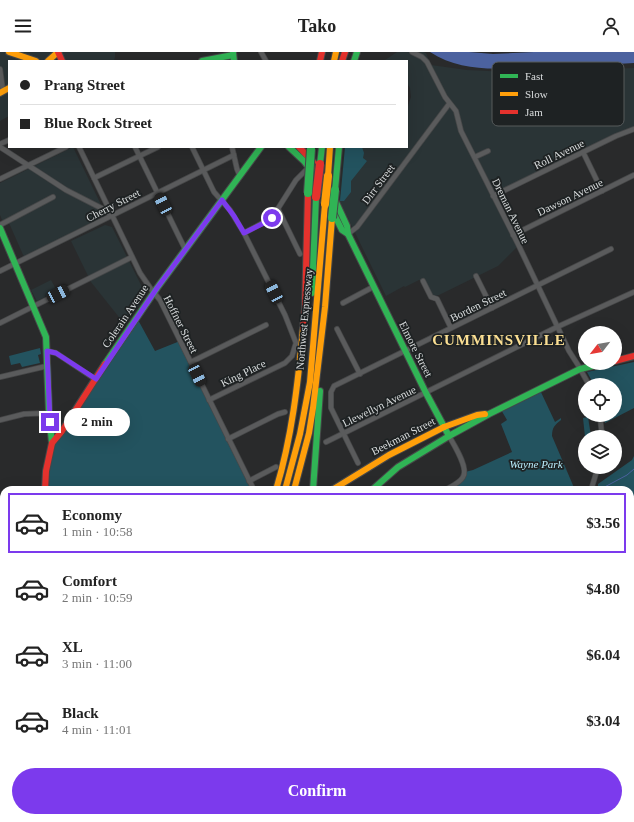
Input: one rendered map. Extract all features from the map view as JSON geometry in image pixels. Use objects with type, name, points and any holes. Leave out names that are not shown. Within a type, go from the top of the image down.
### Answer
[{"type":"main road","points":[[9,52],[33,60]]},
{"type":"main road","points":[[208,60],[233,56]]},
{"type":"main road","name":"Colerain Avenue","points":[[45,486],[46,471],[52,443],[62,431],[154,293],[260,148]]},
{"type":"main road","name":"Elmore Street","points":[[290,148],[311,165]]},
{"type":"main road","name":"Elmore Street","points":[[300,148],[311,165],[342,230],[348,234],[373,287],[449,436]]},
{"type":"main road","points":[[277,486],[279,468],[289,436],[298,380],[305,309],[308,194],[311,148]]},
{"type":"main road","points":[[313,344],[311,321],[313,245],[316,197],[322,148]]},
{"type":"main road","name":"Northwest Expressway","points":[[286,486],[300,434],[310,382],[330,148]]},
{"type":"main road","name":"Northwest Expressway","points":[[295,486],[309,433],[325,307],[339,148]]},
{"type":"main road","points":[[306,276],[316,211]]},
{"type":"main road","points":[[0,226],[46,336],[49,412],[52,443]]},
{"type":"main road","points":[[313,486],[325,307]]},
{"type":"main road","points":[[622,359],[634,356]]},
{"type":"main road","name":"Beekman Street","points":[[376,486],[387,476],[413,457],[449,436],[489,414],[578,370]]},
{"type":"main road","name":"Beekman Street","points":[[338,486],[362,470],[389,455],[444,428],[477,415],[489,414]]},
{"type":"street","name":"Dreman Avenue","points":[[412,52],[422,57],[426,62],[449,104],[456,111],[461,131],[538,285],[568,351],[578,366]]},
{"type":"street","points":[[0,69],[4,91]]},
{"type":"street","name":"Dirr Street","points":[[348,234],[357,227],[449,104]]},
{"type":"street","name":"Roll Avenue","points":[[494,196],[616,136],[634,129]]},
{"type":"street","points":[[0,146],[66,190],[105,210],[112,216]]},
{"type":"street","points":[[0,179],[64,148]]},
{"type":"street","name":"Hoffner Street","points":[[79,148],[132,257],[145,281],[160,300],[252,486]]},
{"type":"street","points":[[136,148],[186,249]]},
{"type":"street","points":[[94,178],[156,148]]},
{"type":"street","points":[[192,148],[212,188],[234,216],[244,233],[268,221],[278,209],[296,180],[311,165]]},
{"type":"street","points":[[232,148],[240,176]]},
{"type":"street","points":[[475,157],[488,151]]},
{"type":"street","points":[[583,152],[602,192]]},
{"type":"street","name":"Cherry Street","points":[[0,271],[234,155]]},
{"type":"street","name":"Dawson Avenue","points":[[513,235],[634,175]]},
{"type":"street","points":[[212,188],[216,192],[220,193],[230,189]]},
{"type":"street","points":[[0,226],[53,197]]},
{"type":"street","points":[[278,209],[300,254]]},
{"type":"street","name":"King Place","points":[[209,400],[286,363],[294,350],[296,343],[296,339],[244,233]]},
{"type":"street","name":"Borden Street","points":[[344,434],[331,408],[332,388],[611,248]]},
{"type":"street","points":[[0,323],[132,257]]},
{"type":"street","points":[[476,276],[492,308]]},
{"type":"street","points":[[423,281],[431,297],[436,299],[451,328]]},
{"type":"street","points":[[343,302],[373,287]]},
{"type":"street","name":"Llewellyn Avenue","points":[[326,442],[557,328],[634,292]]},
{"type":"street","points":[[191,362],[266,325]]},
{"type":"street","points":[[337,329],[360,374]]},
{"type":"street","points":[[47,351],[56,353],[96,379]]},
{"type":"street","points":[[0,377],[47,366]]},
{"type":"street","points":[[0,420],[24,414],[49,412]]},
{"type":"street","points":[[228,439],[285,412]]},
{"type":"street","points":[[344,434],[358,462]]},
{"type":"street","name":"Elmore Street","points":[[449,436],[464,465],[465,472],[461,480],[451,486]]},
{"type":"street","points":[[249,481],[279,468]]},
{"type":"street","points":[[592,486],[595,474]]},
{"type":"shaded area","points":[[0,52],[115,52],[114,60],[8,60],[8,117],[0,121]]},
{"type":"shaded area","points":[[397,52],[423,52],[426,53],[431,65],[467,70],[492,71],[492,126],[624,126],[624,68],[634,68],[634,129],[494,196],[518,246],[498,266],[439,295],[431,297],[423,281],[419,280],[386,296],[339,200],[356,148],[408,148],[408,106],[411,97],[408,85],[408,60],[385,60]]},
{"type":"shaded area","points":[[73,148],[106,215],[24,257],[9,223],[2,220],[0,215],[0,183]]},
{"type":"shaded area","points":[[105,225],[112,227],[146,295],[126,326],[91,282],[71,241]]},
{"type":"shaded area","points":[[51,280],[57,291],[37,301],[31,290]]},
{"type":"green space","points":[[345,148],[362,148],[364,153],[363,158],[367,161],[351,181],[351,192],[344,201],[340,201]]},
{"type":"green space","points":[[137,318],[155,351],[180,341],[252,486],[46,486],[52,443]]},
{"type":"green space","points":[[40,348],[41,354],[38,355],[40,363],[22,367],[20,363],[11,365],[9,356]]},
{"type":"green space","points":[[634,362],[634,408],[622,414],[622,378],[590,378],[587,372],[596,370],[622,370],[622,365]]},
{"type":"green space","name":"Wayne Park","points":[[539,388],[555,422],[561,418],[561,420],[553,428],[552,436],[573,486],[452,486],[465,472],[473,470],[512,452],[501,424],[507,420],[500,408]]},
{"type":"green space","points":[[583,422],[589,422],[590,430],[584,430]]},
{"type":"green space","points":[[634,456],[634,486],[598,486],[598,484],[612,474],[622,474],[622,467],[632,460]]},
{"type":"water","points":[[430,52],[469,52],[493,54],[534,52],[634,52],[634,63],[624,64],[624,62],[492,62],[492,68],[472,67],[443,59]]},
{"type":"waterway","points":[[606,486],[627,475],[634,469]]},
{"type":"traffic: fast","points":[[233,52],[234,60]]},
{"type":"traffic: fast","points":[[354,60],[357,52]]},
{"type":"traffic: fast","points":[[207,60],[233,55]]},
{"type":"traffic: fast","points":[[105,364],[157,288],[260,148]]},
{"type":"traffic: fast","points":[[290,148],[304,161],[313,173],[342,230],[348,234]]},
{"type":"traffic: fast","points":[[320,164],[322,148]]},
{"type":"traffic: fast","points":[[335,190],[339,148]]},
{"type":"traffic: fast","points":[[308,193],[311,149]]},
{"type":"traffic: fast","points":[[332,218],[335,190]]},
{"type":"traffic: fast","points":[[312,293],[316,197]]},
{"type":"traffic: fast","points":[[334,198],[347,226],[348,234],[426,393],[449,436],[398,467],[377,486]]},
{"type":"traffic: fast","points":[[0,228],[46,337],[49,413],[52,443]]},
{"type":"traffic: fast","points":[[449,436],[489,414],[578,370]]},
{"type":"traffic: fast","points":[[313,486],[320,391]]},
{"type":"traffic: slow","points":[[9,52],[33,60]]},
{"type":"traffic: slow","points":[[49,60],[58,52]]},
{"type":"traffic: slow","points":[[334,60],[336,52]]},
{"type":"traffic: slow","points":[[0,93],[8,89]]},
{"type":"traffic: slow","points":[[328,176],[330,148]]},
{"type":"traffic: slow","points":[[325,204],[328,176]]},
{"type":"traffic: slow","points":[[286,486],[300,434],[310,382],[325,204]]},
{"type":"traffic: slow","points":[[295,486],[309,433],[313,408],[325,307],[332,218]]},
{"type":"traffic: slow","points":[[277,486],[282,470],[294,410],[303,328]]},
{"type":"traffic: slow","points":[[444,427],[477,415],[485,414]]},
{"type":"traffic: slow","points":[[339,486],[389,455],[444,427]]},
{"type":"traffic: jam","points":[[58,52],[62,60]]},
{"type":"traffic: jam","points":[[320,60],[322,52]]},
{"type":"traffic: jam","points":[[342,60],[345,52]]},
{"type":"traffic: jam","points":[[300,148],[314,163],[328,187]]},
{"type":"traffic: jam","points":[[316,197],[320,164]]},
{"type":"traffic: jam","points":[[303,328],[305,309],[308,193]]},
{"type":"traffic: jam","points":[[622,359],[634,356]]},
{"type":"traffic: jam","points":[[45,486],[46,471],[52,443],[62,431],[105,364]]},
{"type":"district","name":"CUMMINSVILLE","points":[[499,340]]},
{"type":"route","points":[[50,422],[47,351],[56,353],[96,379],[157,288],[222,200],[241,226],[244,233],[272,218]]}]
